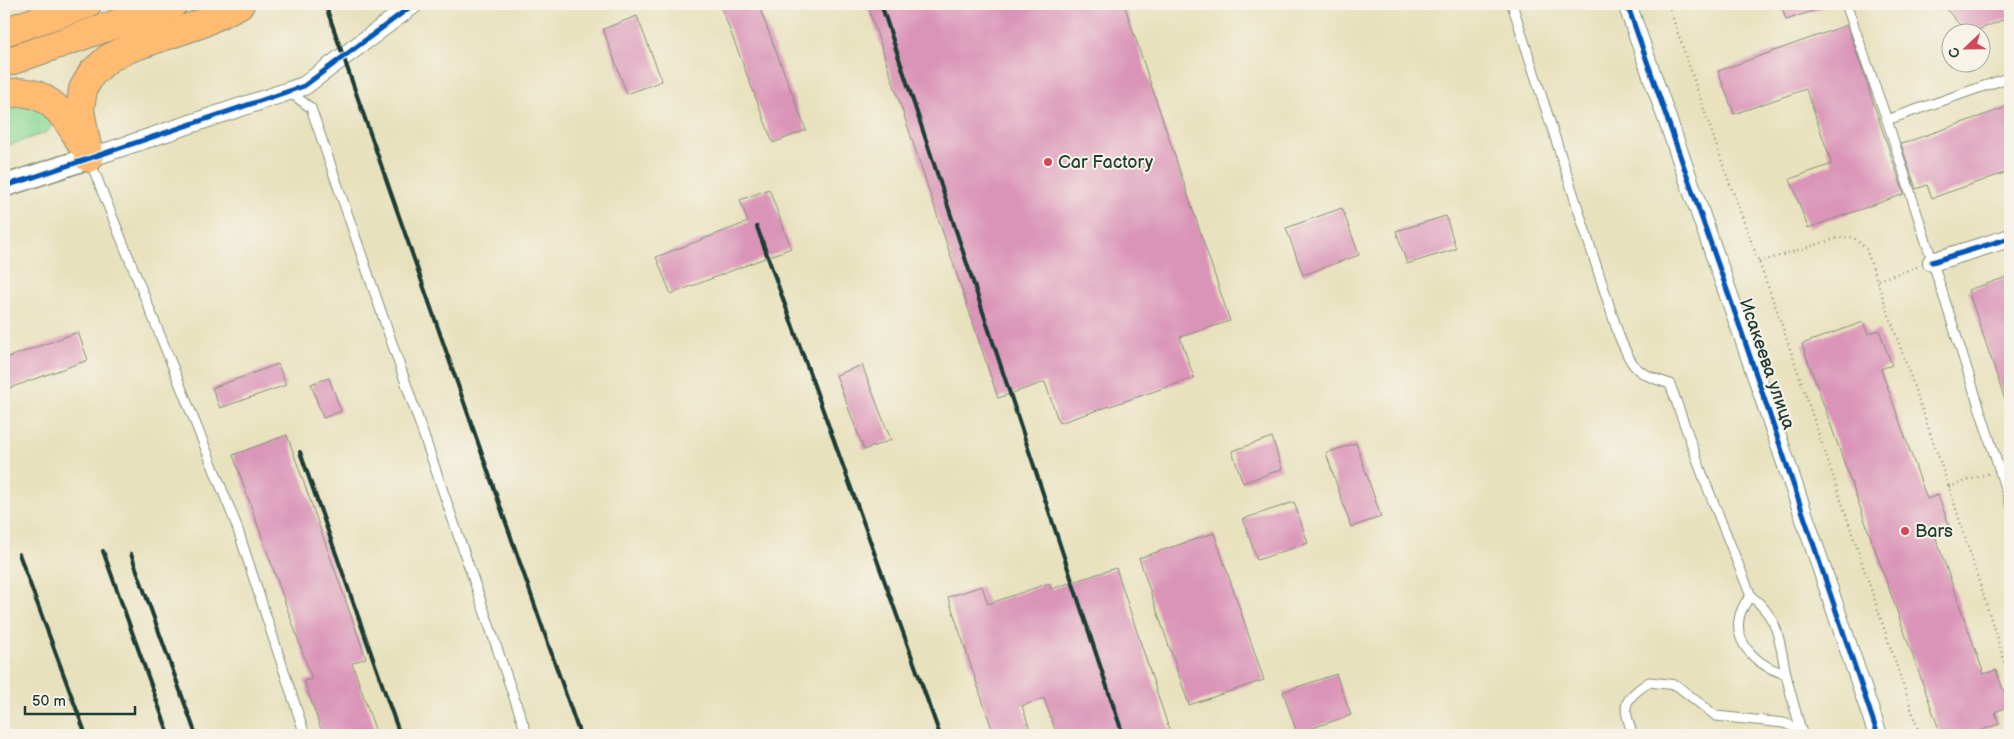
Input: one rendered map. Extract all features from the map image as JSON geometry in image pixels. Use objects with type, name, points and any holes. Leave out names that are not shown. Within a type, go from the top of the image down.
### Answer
[{"type":"main road","points":[[4,32],[87,4]]},
{"type":"main road","points":[[4,63],[173,4]]},
{"type":"main road","points":[[89,158],[80,110],[83,89],[92,73],[109,58],[130,48],[200,24],[240,4]]},
{"type":"main road","points":[[4,94],[32,94],[50,102],[63,114],[89,158]]},
{"type":"street","points":[[4,186],[304,86],[414,4]]},
{"type":"street","name":"Исакеева улица","points":[[1627,4],[1742,330],[1878,735]]},
{"type":"street","points":[[1932,262],[2010,238]]},
{"type":"lane","points":[[1512,4],[1619,336],[1630,362],[1644,375],[1670,384],[1704,479],[1751,596],[1765,607],[1779,636],[1786,674],[1802,733]]},
{"type":"lane","points":[[1846,4],[1887,120],[2010,503]]},
{"type":"lane","points":[[1887,120],[2010,77]]},
{"type":"lane","points":[[288,91],[311,108],[527,735]]},
{"type":"lane","points":[[89,158],[236,524],[305,735]]},
{"type":"lane","points":[[1751,596],[1744,604],[1737,624],[1743,646],[1772,671],[1786,674]]},
{"type":"lane","points":[[1633,735],[1625,712],[1630,695],[1649,682],[1676,685],[1716,716],[1784,724],[1802,733]]},
{"type":"path","points":[[1668,4],[1724,168],[1779,316],[1920,735]]},
{"type":"path","points":[[1759,262],[1838,238],[1853,237],[1866,248],[1949,487],[2010,679]]},
{"type":"path","points":[[1878,280],[1932,262]]},
{"type":"path","points":[[1949,487],[1999,469]]},
{"type":"green space","points":[[27,100],[54,123],[47,132],[4,147],[4,102]]},
{"type":"building","points":[[720,4],[758,4],[806,130],[773,143]]},
{"type":"building","name":"Car Factory","points":[[867,4],[1124,4],[1230,321],[1180,337],[1194,378],[1059,423],[1045,382],[998,398]]},
{"type":"building","points":[[1781,4],[1828,4],[1828,6],[1786,20]]},
{"type":"building","points":[[1942,4],[2003,4],[2010,17],[1992,24],[1992,22],[1957,22]]},
{"type":"building","points":[[637,16],[662,81],[627,94],[603,29]]},
{"type":"building","points":[[1847,25],[1904,194],[1808,228],[1790,179],[1832,164],[1806,89],[1734,114],[1718,71]]},
{"type":"building","points":[[2010,106],[2010,171],[1932,198],[1927,185],[1916,189],[1901,144]]},
{"type":"building","points":[[769,189],[791,248],[671,294],[656,257],[748,222],[740,200]]},
{"type":"building","points":[[1342,208],[1359,255],[1303,275],[1286,228]]},
{"type":"building","points":[[1446,216],[1456,249],[1407,264],[1396,231]]},
{"type":"building","points":[[2010,276],[2010,408],[2008,409],[1968,290]]},
{"type":"building","name":"Bars","points":[[1863,322],[1868,334],[1879,330],[1892,365],[1881,369],[1927,499],[1938,495],[1950,528],[1934,533],[1984,674],[1996,670],[2009,706],[1995,712],[1999,724],[1968,735],[1941,735],[1802,344]]},
{"type":"building","points":[[78,332],[88,360],[4,390],[4,359]]},
{"type":"building","points":[[278,364],[286,385],[220,408],[212,388]]},
{"type":"building","points":[[862,365],[891,440],[864,450],[836,375]]},
{"type":"building","points":[[329,378],[341,411],[323,418],[311,384]]},
{"type":"building","points":[[287,435],[366,658],[352,663],[377,735],[323,735],[304,681],[312,679],[233,455]]},
{"type":"building","points":[[1272,437],[1282,469],[1243,483],[1232,451]]},
{"type":"building","points":[[1356,443],[1381,517],[1351,527],[1326,453]]},
{"type":"building","points":[[1294,502],[1308,543],[1257,560],[1243,519]]},
{"type":"building","points":[[1214,533],[1264,680],[1189,705],[1139,558]]},
{"type":"building","points":[[1116,568],[1171,735],[1057,735],[1044,698],[1022,706],[1032,735],[994,735],[948,597],[982,586],[988,604],[1049,583],[1051,589]]},
{"type":"building","points":[[1336,674],[1351,715],[1297,733],[1283,692]]},
{"type":"railway","points":[[325,4],[580,735]]},
{"type":"railway","points":[[881,4],[1123,735]]},
{"type":"railway","points":[[757,227],[940,735]]},
{"type":"railway","points":[[300,452],[400,735]]},
{"type":"railway","points":[[103,551],[169,735]]},
{"type":"railway","points":[[19,554],[86,735]]},
{"type":"railway","points":[[131,554],[196,735]]},
{"type":"cycle path","points":[[4,186],[304,86],[414,4]]},
{"type":"cycle path","points":[[1627,4],[1741,330],[1878,735]]},
{"type":"cycle path","points":[[1932,262],[2010,238]]},
{"type":"place","name":"Car Factory","points":[[1048,162]]},
{"type":"place","name":"Bars","points":[[1905,531]]}]
